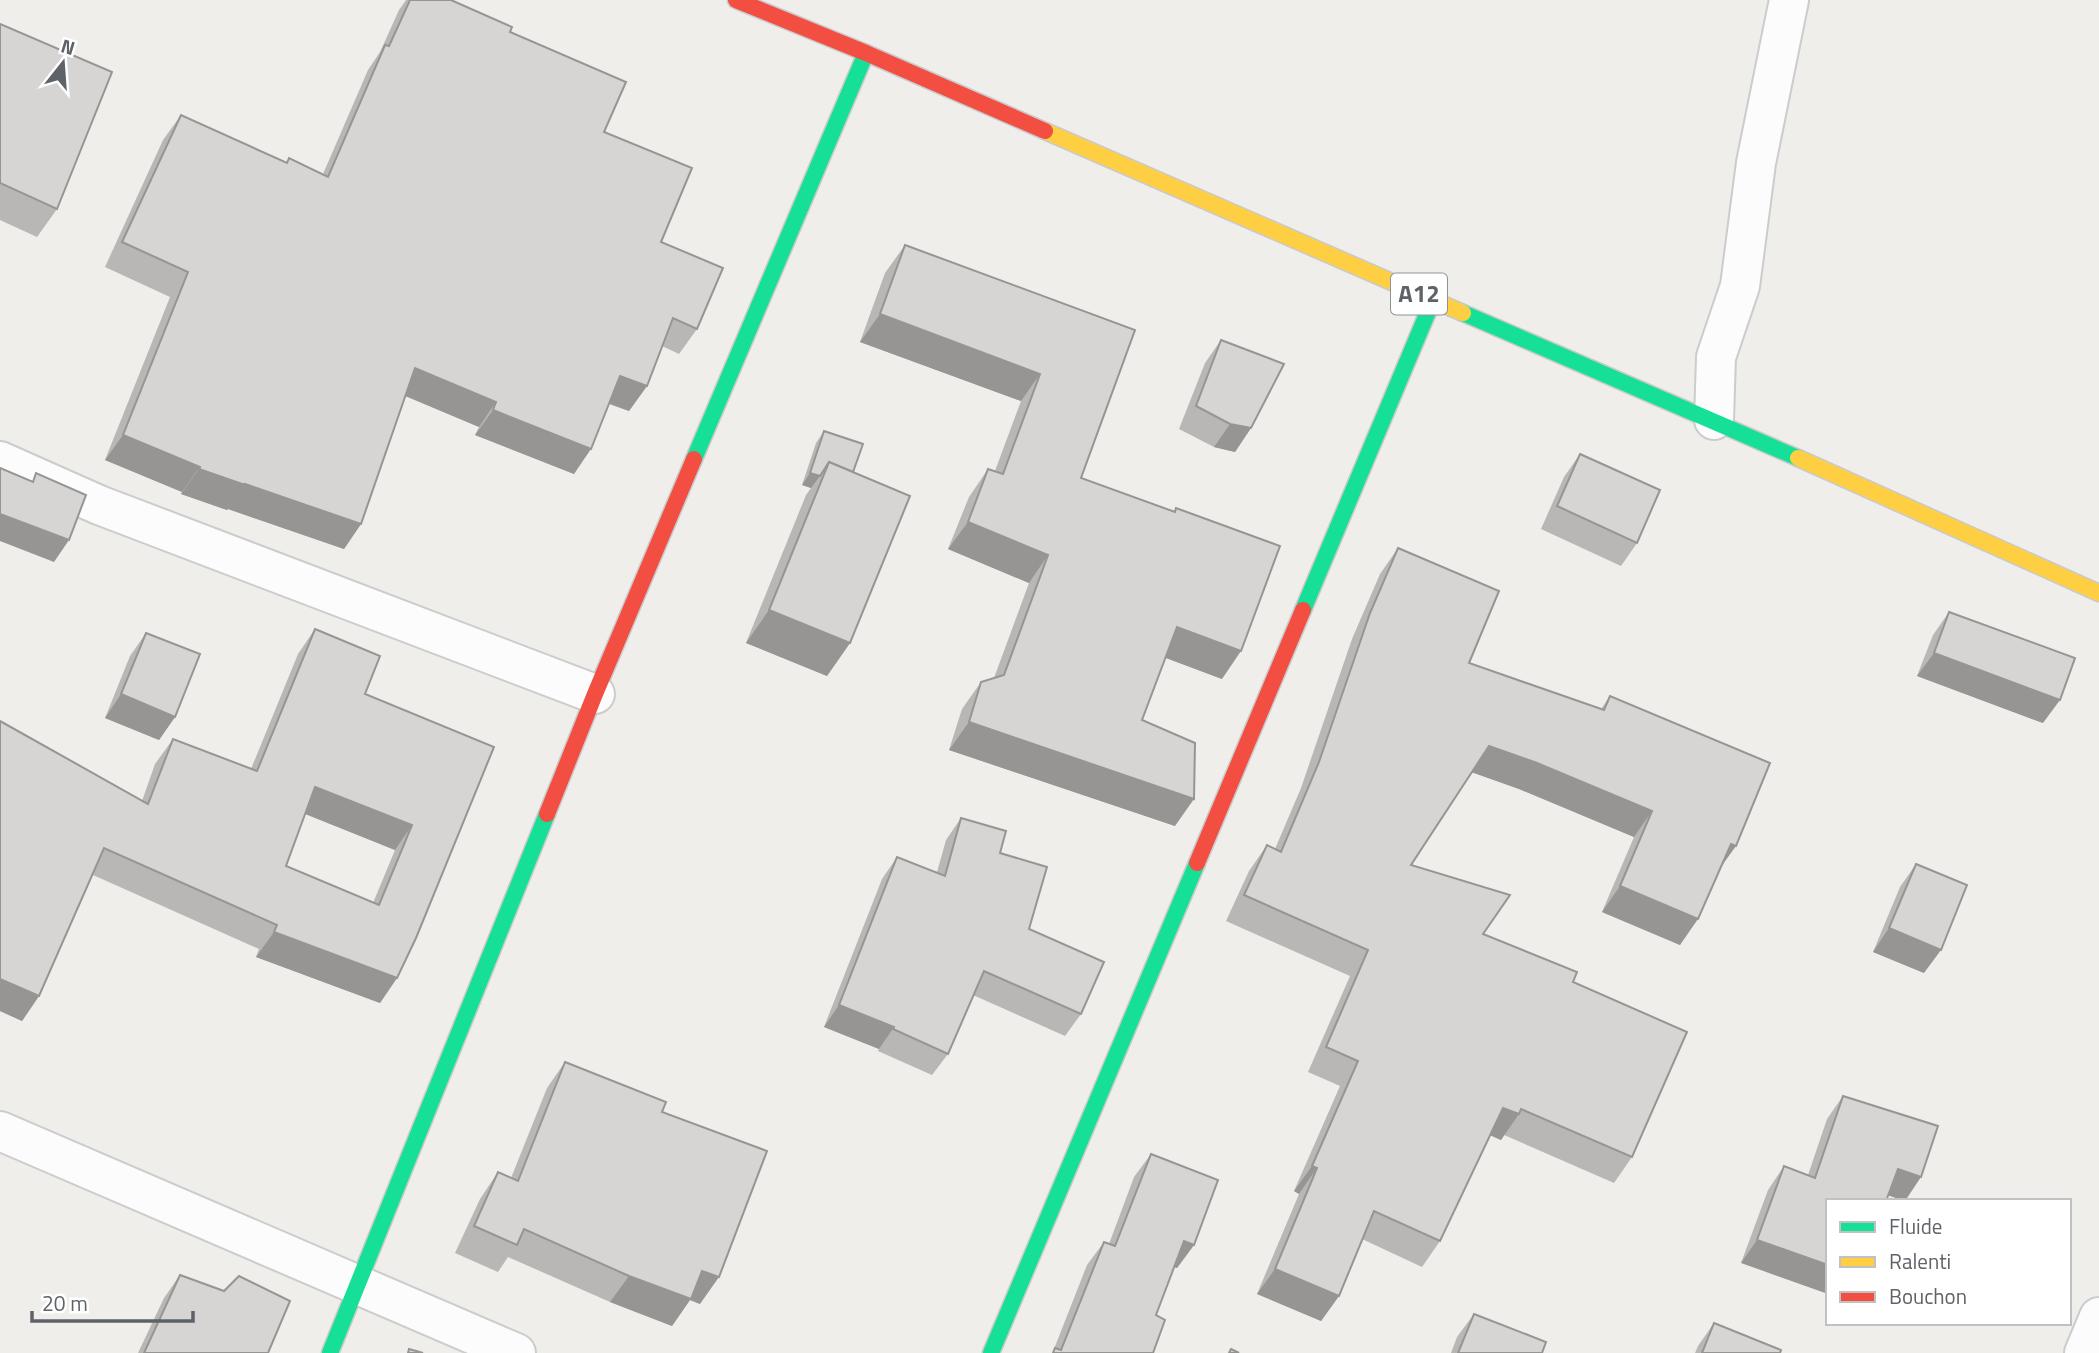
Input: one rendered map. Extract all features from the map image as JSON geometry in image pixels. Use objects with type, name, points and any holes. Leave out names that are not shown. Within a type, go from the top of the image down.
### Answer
[{"type":"street","name":"A12","points":[[736,0],[866,53],[1714,420],[2099,593]]},
{"type":"street","points":[[1714,420],[1716,357],[1740,286],[1756,163],[1789,0]]},
{"type":"street","points":[[330,1353],[595,694],[866,53]]},
{"type":"street","points":[[991,1353],[1433,300]]},
{"type":"street","points":[[0,461],[112,510],[595,694]]},
{"type":"street","points":[[0,1132],[516,1353]]},
{"type":"street","points":[[2084,1353],[2099,1317]]},
{"type":"building","points":[[410,0],[451,0],[512,27],[510,32],[626,82],[604,132],[692,168],[661,242],[723,268],[697,329],[673,318],[647,386],[620,376],[591,449],[493,410],[496,402],[415,368],[361,524],[199,469],[200,467],[123,435],[188,272],[122,242],[181,115],[287,163],[289,158],[328,177],[385,45],[389,46]]},
{"type":"building","points":[[0,24],[112,72],[57,209],[0,183]]},
{"type":"building","points":[[905,245],[1135,330],[1081,478],[1175,512],[1176,508],[1280,546],[1241,651],[1177,627],[1142,720],[1195,743],[1194,799],[969,722],[981,682],[1004,675],[1048,555],[968,522],[988,469],[1003,474],[1040,374],[880,314]]},
{"type":"building","points":[[1221,340],[1284,364],[1251,428],[1230,424],[1196,406]]},
{"type":"building","points":[[824,431],[863,444],[853,472],[829,462],[820,476],[810,473]]},
{"type":"building","points":[[1580,454],[1660,490],[1637,543],[1557,506]]},
{"type":"building","points":[[829,462],[910,496],[850,643],[769,610]]},
{"type":"building","points":[[0,468],[33,482],[36,473],[86,495],[69,540],[0,514]]},
{"type":"building","points":[[1398,548],[1499,591],[1469,663],[1604,710],[1610,696],[1770,763],[1736,846],[1731,844],[1698,919],[1620,886],[1652,811],[1489,746],[1411,865],[1510,895],[1483,934],[1577,972],[1573,982],[1687,1032],[1632,1157],[1521,1109],[1519,1114],[1503,1108],[1440,1241],[1374,1211],[1339,1296],[1275,1269],[1317,1168],[1312,1166],[1358,1061],[1326,1047],[1368,950],[1244,895],[1267,845],[1281,852],[1319,762],[1370,613]]},
{"type":"building","points":[[1949,612],[2075,658],[2060,700],[1934,653]]},
{"type":"building","points":[[315,629],[380,656],[365,694],[494,747],[397,978],[274,932],[277,925],[104,848],[39,996],[0,979],[0,721],[148,804],[173,739],[257,771]],"holes":[[[315,787],[412,825],[379,905],[286,866]]]},
{"type":"building","points":[[146,633],[200,654],[175,717],[121,694]]},
{"type":"building","points":[[961,818],[1006,831],[1000,853],[1047,867],[1029,929],[1104,962],[1081,1014],[984,971],[948,1054],[893,1029],[894,1027],[839,1005],[897,857],[945,876]]},
{"type":"building","points":[[1916,864],[1967,885],[1941,950],[1889,928]]},
{"type":"building","points":[[565,1062],[666,1102],[662,1112],[767,1151],[719,1277],[702,1271],[691,1299],[629,1276],[524,1229],[517,1245],[474,1226],[498,1172],[518,1181]]},
{"type":"building","points":[[1843,1096],[1938,1126],[1921,1177],[1898,1169],[1887,1199],[1826,1199],[1826,1264],[1757,1240],[1784,1166],[1815,1178]]},
{"type":"building","points":[[1151,1154],[1218,1180],[1194,1245],[1184,1241],[1156,1315],[1165,1320],[1153,1353],[1053,1353],[1055,1348],[1061,1350],[1104,1242],[1115,1246]]},
{"type":"building","points":[[180,1275],[224,1291],[239,1276],[290,1301],[268,1353],[144,1353]]},
{"type":"building","points":[[1474,1314],[1546,1342],[1542,1353],[1458,1353]]},
{"type":"building","points":[[1714,1323],[1781,1350],[1780,1353],[1702,1353]]},
{"type":"traffic: fast","points":[[694,459],[866,53]]},
{"type":"traffic: fast","points":[[1303,610],[1433,300]]},
{"type":"traffic: fast","points":[[1463,313],[1798,458]]},
{"type":"traffic: fast","points":[[330,1353],[547,814]]},
{"type":"traffic: fast","points":[[991,1353],[1197,863]]},
{"type":"traffic: slow","points":[[1045,131],[1463,313]]},
{"type":"traffic: slow","points":[[1798,458],[2099,593]]},
{"type":"traffic: jam","points":[[736,0],[1045,131]]},
{"type":"traffic: jam","points":[[547,814],[694,459]]},
{"type":"traffic: jam","points":[[1197,863],[1303,610]]}]
